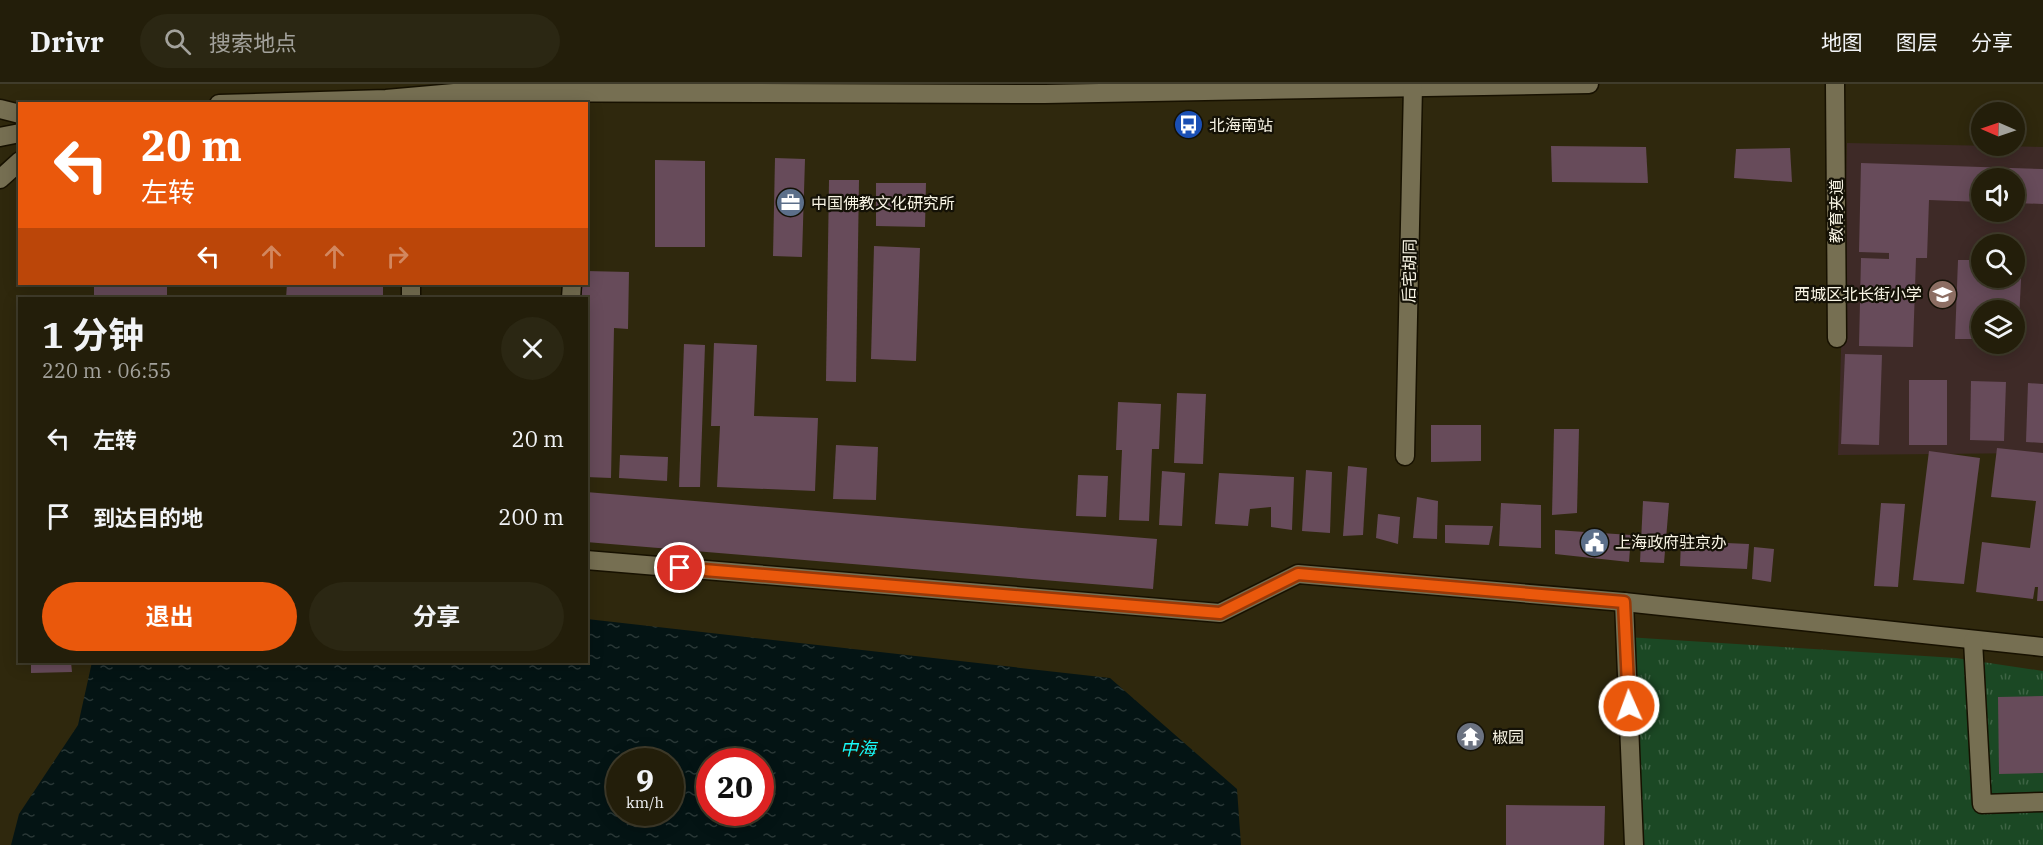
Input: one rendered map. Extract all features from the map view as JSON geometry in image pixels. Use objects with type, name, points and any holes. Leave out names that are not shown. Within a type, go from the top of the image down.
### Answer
[{"type":"street","points":[[228,96],[386,99],[465,88],[575,97],[1045,94],[1589,84]]},
{"type":"street","name":"教育夹道","points":[[1835,84],[1837,338]]},
{"type":"street","name":"后宅胡同","points":[[1405,456],[1413,86]]},
{"type":"street","points":[[0,109],[18,114]]},
{"type":"street","points":[[0,137],[18,133]]},
{"type":"street","points":[[0,179],[18,163]]},
{"type":"street","points":[[588,560],[1220,613],[1298,574],[1624,602],[2043,647]]},
{"type":"street","points":[[1624,602],[1634,845]]},
{"type":"street","points":[[1972,640],[1982,804],[2043,802]]},
{"type":"shaded area","name":"西城区北长街小学","points":[[1847,143],[1971,146],[1971,156],[2025,156],[2025,147],[2043,147],[2043,453],[1838,455]]},
{"type":"green space","points":[[1626,637],[1956,658],[2043,671],[2043,845],[1634,845]]},
{"type":"water","name":"中海","points":[[588,619],[1110,678],[1237,789],[1241,845],[11,845],[19,814],[78,725],[92,663],[588,663]]},
{"type":"building","points":[[1551,146],[1646,147],[1648,183],[1552,182]]},
{"type":"building","points":[[1790,148],[1792,182],[1734,178],[1736,149]]},
{"type":"building","points":[[775,158],[805,159],[802,257],[773,256]]},
{"type":"building","points":[[655,160],[705,161],[705,247],[655,247]]},
{"type":"building","points":[[1861,163],[2013,168],[1971,168],[1971,202],[1929,200],[1927,258],[1916,258],[1913,347],[1859,346],[1861,258],[1889,259],[1889,253],[1859,252]]},
{"type":"building","points":[[2025,168],[2043,169],[2043,204],[2025,203]]},
{"type":"building","points":[[829,180],[859,180],[856,382],[826,381]]},
{"type":"building","points":[[876,183],[926,183],[925,227],[876,226]]},
{"type":"building","points":[[874,246],[920,248],[916,361],[871,359]]},
{"type":"building","points":[[1958,260],[1971,260],[1971,288],[2021,288],[2020,300],[1971,300],[1971,339],[1955,339]]},
{"type":"building","points":[[588,271],[629,272],[628,329],[614,328],[611,478],[588,477],[588,297],[581,297],[582,285],[588,285]]},
{"type":"building","points":[[94,285],[167,285],[167,297],[94,297]]},
{"type":"building","points":[[287,285],[383,285],[383,297],[286,297]]},
{"type":"building","points":[[714,343],[757,345],[754,416],[818,418],[815,491],[717,487],[720,426],[711,426]]},
{"type":"building","points":[[684,344],[705,345],[700,487],[679,487]]},
{"type":"building","points":[[1845,354],[1882,355],[1879,445],[1841,444]]},
{"type":"building","points":[[1909,380],[1947,380],[1947,445],[1909,445]]},
{"type":"building","points":[[1971,381],[2006,382],[2004,441],[1970,440]]},
{"type":"building","points":[[2028,383],[2043,384],[2043,443],[2026,442]]},
{"type":"building","points":[[1177,393],[1206,394],[1203,464],[1174,463]]},
{"type":"building","points":[[1118,402],[1161,404],[1159,449],[1152,449],[1149,521],[1119,520],[1122,450],[1116,450]]},
{"type":"building","points":[[1431,425],[1481,425],[1481,461],[1431,462]]},
{"type":"building","points":[[1554,429],[1579,429],[1577,513],[1552,515]]},
{"type":"building","points":[[836,445],[878,447],[876,500],[833,499]]},
{"type":"building","points":[[1997,448],[2043,453],[2043,601],[2037,601],[2038,587],[2035,587],[2033,599],[1976,592],[1982,542],[2030,548],[2036,501],[1991,497]]},
{"type":"building","points":[[1929,451],[1980,458],[1964,584],[1913,580]]},
{"type":"building","points":[[620,455],[668,457],[667,481],[619,478]]},
{"type":"building","points":[[1348,466],[1367,468],[1363,535],[1343,536]]},
{"type":"building","points":[[1306,470],[1332,472],[1330,533],[1302,531]]},
{"type":"building","points":[[1162,471],[1185,473],[1182,526],[1159,525]]},
{"type":"building","points":[[1219,473],[1294,477],[1292,530],[1271,527],[1271,507],[1250,509],[1248,526],[1215,524]]},
{"type":"building","points":[[1078,475],[1108,476],[1106,517],[1076,516]]},
{"type":"building","points":[[588,492],[1157,539],[1153,589],[588,542]]},
{"type":"building","points":[[1417,497],[1438,501],[1437,539],[1413,538]]},
{"type":"building","points":[[1643,501],[1669,503],[1664,563],[1640,562]]},
{"type":"building","points":[[1501,503],[1541,505],[1541,548],[1499,546]]},
{"type":"building","points":[[1881,503],[1905,504],[1898,587],[1874,586]]},
{"type":"building","points":[[1378,514],[1400,517],[1398,544],[1376,538]]},
{"type":"building","points":[[1445,525],[1493,526],[1489,545],[1445,543]]},
{"type":"building","points":[[1555,530],[1631,535],[1629,562],[1555,554]]},
{"type":"building","points":[[1681,541],[1749,544],[1747,569],[1680,566]]},
{"type":"building","points":[[1754,547],[1774,549],[1771,582],[1752,579]]},
{"type":"building","points":[[31,663],[71,663],[72,672],[31,673]]},
{"type":"building","points":[[2043,696],[2043,773],[1999,774],[1998,697]]},
{"type":"building","points":[[1506,805],[1605,806],[1604,845],[1506,845]]},
{"type":"place","name":"北海南站","points":[[1188,125]]},
{"type":"place","name":"中国佛教文化研究所","points":[[790,203]]},
{"type":"place","name":"西城区北长街小学","points":[[1943,294]]},
{"type":"place","name":"上海政府驻京办","points":[[1594,542]]},
{"type":"place","name":"椒园","points":[[1471,737]]},
{"type":"route","points":[[680,568],[1220,613],[1298,574],[1624,602],[1629,706]]}]
